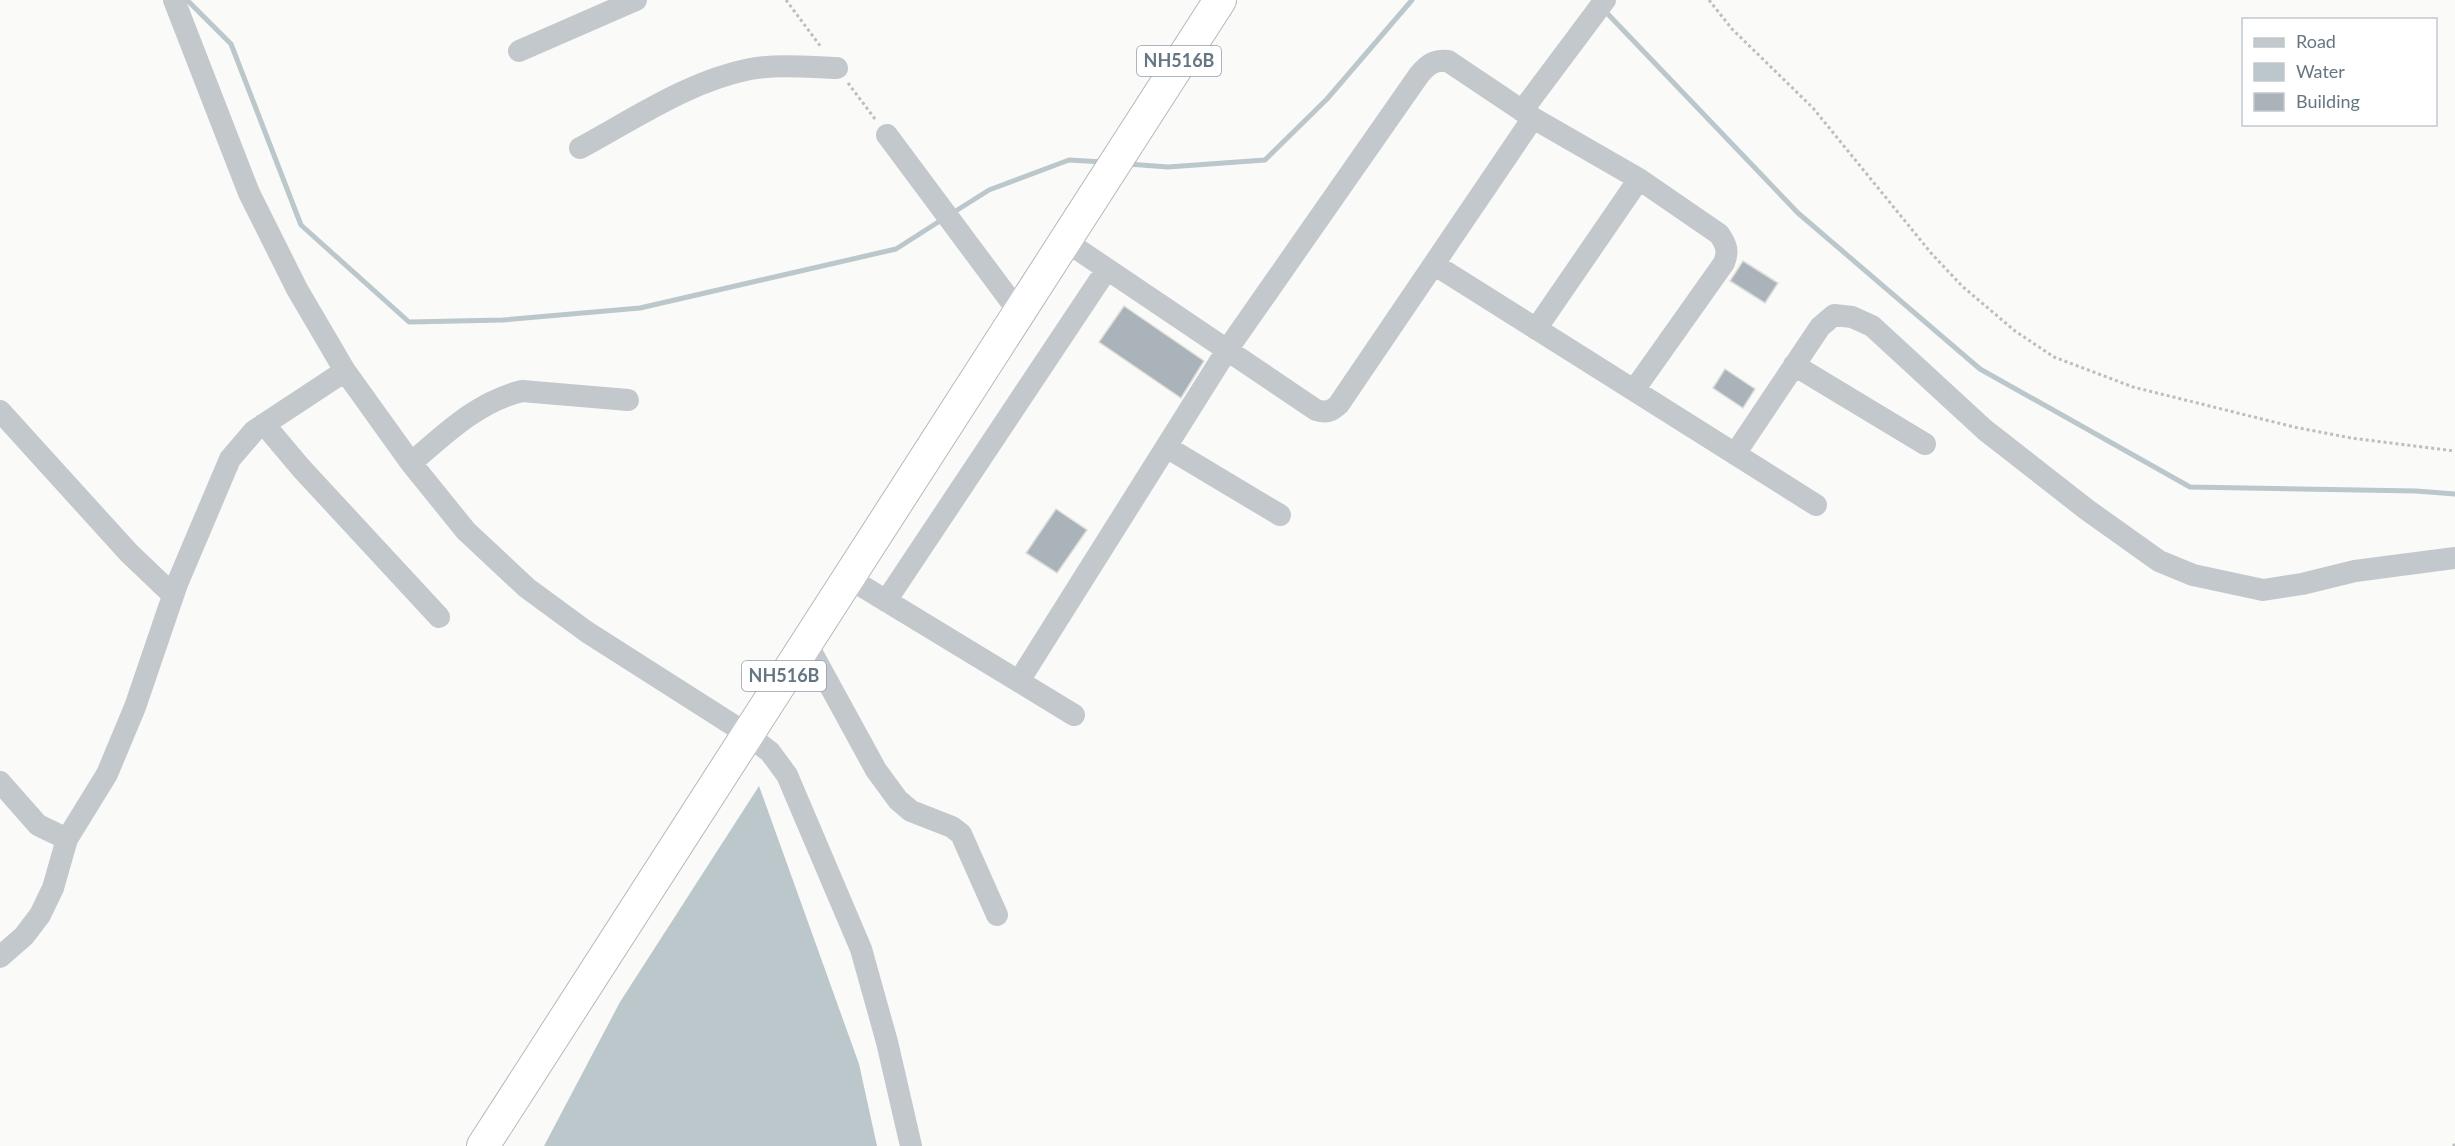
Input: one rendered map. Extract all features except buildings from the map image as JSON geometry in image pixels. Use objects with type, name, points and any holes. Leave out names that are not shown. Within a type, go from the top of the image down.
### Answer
[{"type":"highway","name":"NH516B","points":[[483,1146],[1220,0]]},
{"type":"street","points":[[174,0],[249,193],[297,289],[345,371],[411,463],[466,531],[527,588],[586,632],[747,734],[770,752],[787,775],[861,949],[887,1042],[911,1146]]},
{"type":"street","points":[[519,51],[636,0]]},
{"type":"street","points":[[1064,240],[1316,410],[1324,413],[1333,410],[1435,265],[1527,115],[1605,0]]},
{"type":"street","points":[[1019,681],[1227,350],[1427,66],[1437,60],[1448,61],[1527,115],[1639,179],[1719,234],[1726,244],[1728,254],[1724,263],[1634,390]]},
{"type":"street","points":[[580,148],[666,101],[712,80],[751,69],[787,66],[837,68]]},
{"type":"street","points":[[887,135],[1018,311]]},
{"type":"street","points":[[1536,329],[1639,179]]},
{"type":"street","points":[[1435,265],[1816,506]]},
{"type":"street","points":[[886,601],[1107,269]]},
{"type":"street","points":[[1735,454],[1820,327],[1834,315],[1852,317],[1872,326],[1985,430],[2086,509],[2159,561],[2193,575],[2263,590],[2302,584],[2355,571],[2455,558]]},
{"type":"street","points":[[1794,366],[1925,444]]},
{"type":"street","points":[[0,957],[24,936],[40,915],[53,888],[67,839],[107,774],[135,707],[173,595],[230,459],[241,444],[264,424],[345,371]]},
{"type":"street","points":[[411,463],[454,426],[486,404],[506,395],[522,391],[628,400]]},
{"type":"street","points":[[0,411],[129,553],[173,595]]},
{"type":"street","points":[[264,424],[301,468],[439,617]]},
{"type":"street","points":[[1168,447],[1280,515]]},
{"type":"street","points":[[847,578],[1074,715]]},
{"type":"street","points":[[806,642],[876,770],[898,800],[911,811],[952,827],[961,834],[997,915]]},
{"type":"street","points":[[0,782],[38,825],[67,839]]},
{"type":"path","points":[[1709,0],[1732,29],[1813,108],[1931,253],[1962,286],[2015,331],[2054,357],[2133,387],[2294,427],[2351,438],[2455,451]]},
{"type":"water","points":[[759,786],[859,1064],[877,1146],[544,1146],[620,1002]]},
{"type":"waterway","points":[[187,0],[231,44],[301,225],[409,322],[503,320],[640,308],[896,249],[943,219]]},
{"type":"waterway","points":[[1128,164],[1168,167],[1265,160],[1327,99],[1412,0]]},
{"type":"waterway","points":[[1604,10],[1798,213],[1980,369],[2190,487],[2416,491],[2455,494]]},
{"type":"waterway","points":[[951,214],[989,190],[1069,160],[1103,162]]}]
